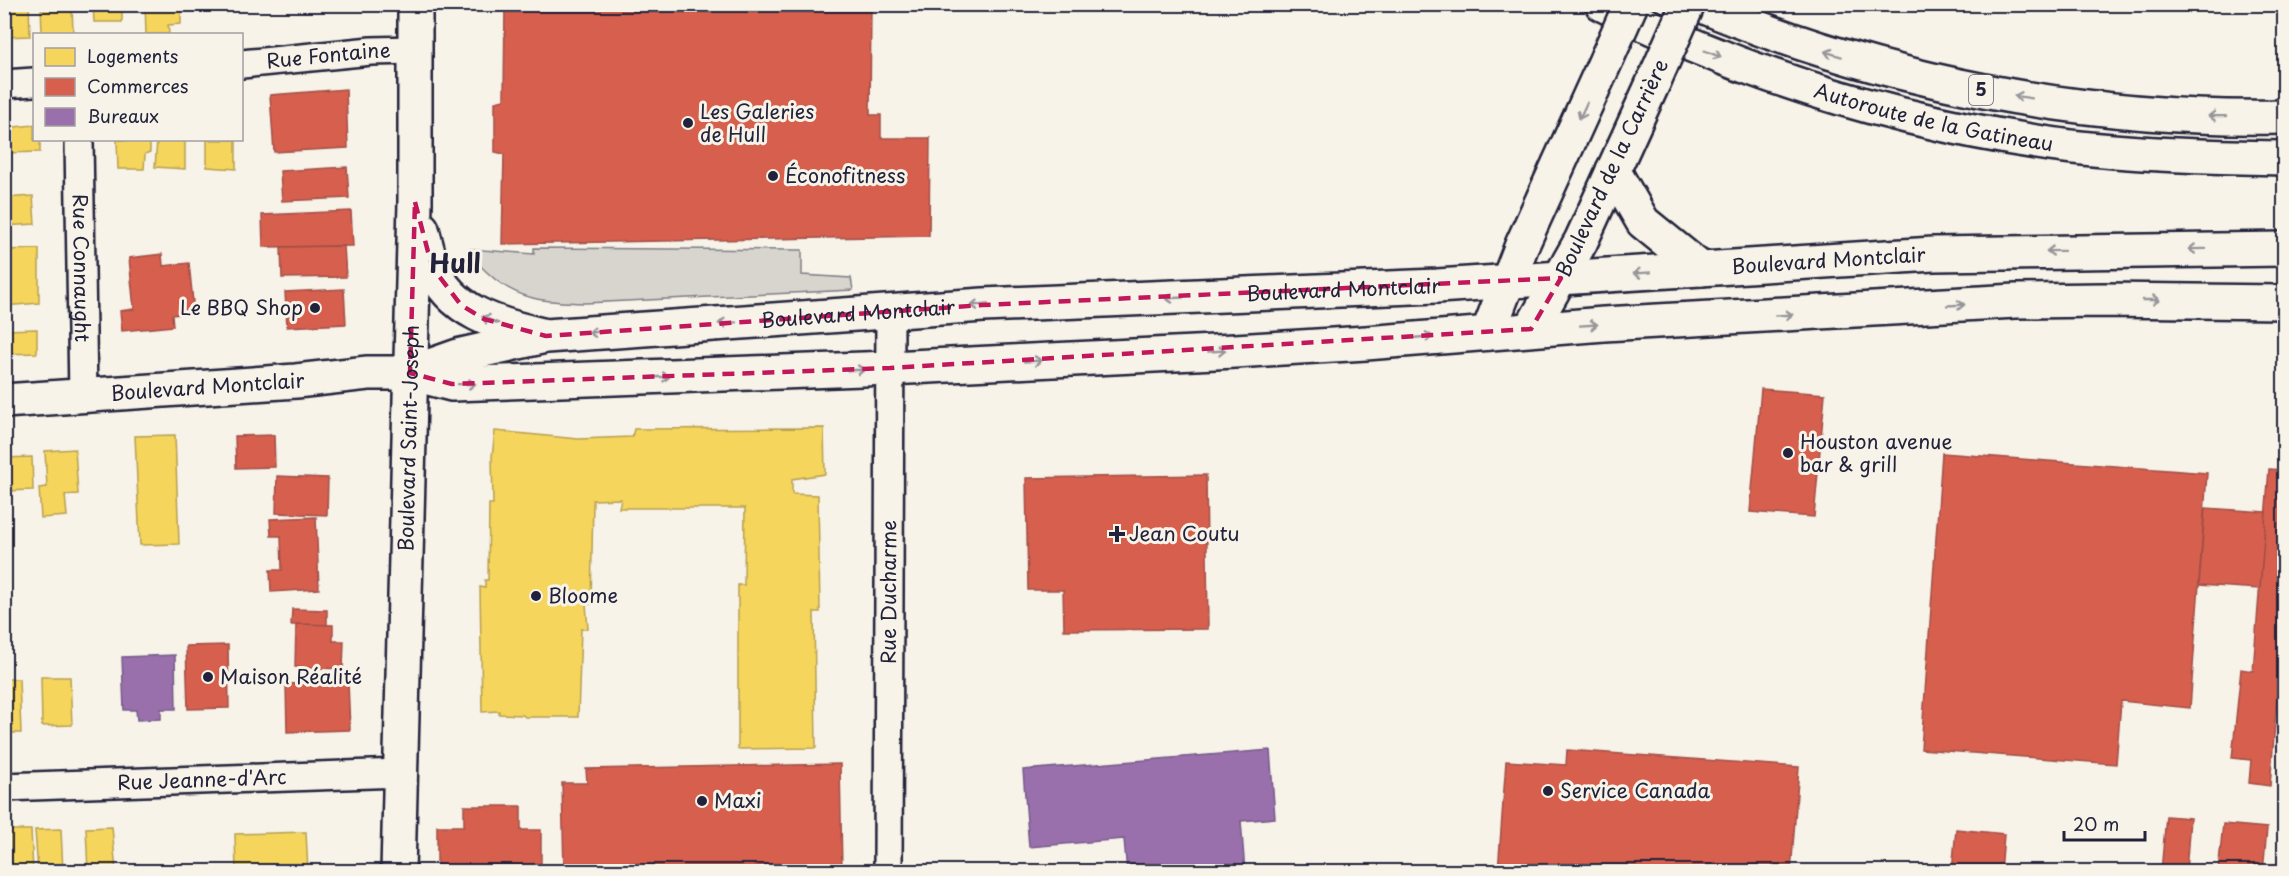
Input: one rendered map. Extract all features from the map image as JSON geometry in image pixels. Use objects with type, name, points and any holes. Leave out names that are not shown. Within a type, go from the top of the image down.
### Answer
[{"type":"main road","name":"Boulevard Saint-Joseph","points":[[398,872],[415,202],[415,4]]},
{"type":"main road","name":"Autoroute de la Gatineau","points":[[1602,4],[1690,45],[1753,69],[1822,93],[1932,122],[2006,137],[2073,147],[2176,155],[2284,158]]},
{"type":"main road","points":[[1488,333],[1533,220],[1631,4]]},
{"type":"main road","name":"Boulevard de la Carrière","points":[[1531,329],[1581,241],[1688,4]]},
{"type":"main road","name":"Autoroute de la Gatineau","points":[[1698,4],[1821,50],[1885,69],[1957,86],[2058,103],[2142,113],[2284,117]]},
{"type":"main road","points":[[1613,171],[1643,222],[1701,269]]},
{"type":"main road","points":[[415,202],[432,267],[445,288],[461,305],[484,319],[546,336]]},
{"type":"main road","name":"Boulevard Montclair","points":[[410,373],[461,356],[546,336],[983,305],[1093,302],[1508,281],[1933,254],[2284,249]]},
{"type":"main road","name":"Boulevard Montclair","points":[[4,401],[296,381],[368,373],[410,373],[452,384],[890,368],[1366,343],[1531,329],[2016,301],[2284,302]]},
{"type":"street","name":"Rue Fontaine","points":[[243,64],[371,51],[415,50]]},
{"type":"street","points":[[4,84],[33,82]]},
{"type":"street","name":"Rue Connaught","points":[[79,141],[83,396]]},
{"type":"street","name":"Rue Ducharme","points":[[888,872],[890,312]]},
{"type":"street","name":"Rue Jeanne-d'Arc","points":[[4,787],[400,773]]},
{"type":"highlighted area","points":[[415,202],[432,267],[461,305],[484,319],[546,336],[983,305],[1561,278],[1531,329],[890,368],[452,384],[410,373]]},
{"type":"shaded area","points":[[534,248],[802,250],[802,275],[851,278],[853,290],[585,303],[546,301],[522,295],[500,283],[475,260],[470,249],[534,254]]},
{"type":"building: Logements","points":[[4,4],[29,4],[30,36],[4,37]]},
{"type":"building: Logements","points":[[41,4],[72,4],[73,33],[42,33]]},
{"type":"building: Logements","points":[[93,4],[122,4],[122,22],[94,22]]},
{"type":"building: Logements","points":[[145,4],[181,4],[181,24],[168,25],[169,33],[146,33]]},
{"type":"building: Logements","points":[[33,125],[33,141],[40,141],[40,152],[4,153],[4,128]]},
{"type":"building: Logements","points":[[117,141],[150,141],[150,152],[145,154],[144,169],[118,169]]},
{"type":"building: Logements","points":[[157,141],[185,141],[185,169],[155,167]]},
{"type":"building: Logements","points":[[207,141],[236,141],[236,169],[207,167]]},
{"type":"building: Logements","points":[[33,196],[35,224],[4,226],[4,198]]},
{"type":"building: Logements","points":[[39,249],[39,303],[4,306],[4,250]]},
{"type":"building: Logements","points":[[37,329],[37,353],[4,354],[4,330]]},
{"type":"building: Logements","name":"Bloome","points":[[824,428],[825,474],[792,479],[792,494],[818,495],[820,612],[814,612],[816,748],[738,749],[738,585],[744,585],[745,508],[619,508],[621,499],[593,500],[591,604],[586,604],[588,629],[581,629],[578,717],[525,717],[499,714],[499,711],[482,712],[480,587],[485,588],[485,580],[488,580],[489,504],[493,504],[492,457],[495,431],[578,439],[632,437],[634,429]]},
{"type":"building: Logements","points":[[175,435],[179,544],[140,545],[135,436]]},
{"type":"building: Logements","points":[[75,449],[78,494],[65,495],[67,516],[41,518],[39,488],[47,487],[45,451]]},
{"type":"building: Logements","points":[[32,457],[33,490],[4,491],[4,458]]},
{"type":"building: Logements","points":[[41,677],[70,677],[72,725],[42,726]]},
{"type":"building: Logements","points":[[4,679],[19,679],[21,733],[4,733]]},
{"type":"building: Logements","points":[[112,827],[116,872],[88,872],[86,828]]},
{"type":"building: Logements","points":[[61,829],[63,872],[38,872],[35,830]]},
{"type":"building: Logements","points":[[10,830],[31,830],[33,872],[12,872]]},
{"type":"building: Logements","points":[[306,832],[308,872],[236,872],[235,834]]},
{"type":"building: Commerces","points":[[240,4],[299,4],[240,9]]},
{"type":"building: Commerces","name":"Les Galeries de Hull","points":[[505,4],[871,4],[870,115],[881,115],[881,138],[930,138],[929,236],[502,244],[504,154],[495,152],[495,102],[504,100]]},
{"type":"building: Commerces","points":[[346,89],[348,148],[274,152],[270,95]]},
{"type":"building: Commerces","points":[[347,167],[349,198],[282,201],[280,171]]},
{"type":"building: Commerces","points":[[351,211],[353,246],[263,247],[262,215]]},
{"type":"building: Commerces","points":[[344,246],[346,277],[282,278],[281,247]]},
{"type":"building: Commerces","points":[[162,254],[163,266],[189,263],[194,312],[172,315],[173,326],[122,331],[120,311],[134,309],[129,258]]},
{"type":"building: Commerces","name":"Le BBQ Shop","points":[[344,289],[346,324],[287,327],[285,292]]},
{"type":"building: Commerces","name":"Houston avenue bar & grill","points":[[1761,389],[1825,394],[1814,517],[1750,512]]},
{"type":"building: Commerces","points":[[274,435],[275,467],[236,468],[235,436]]},
{"type":"building: Commerces","points":[[1942,453],[2207,473],[2190,708],[2121,701],[2116,764],[1921,749]]},
{"type":"building: Commerces","points":[[2269,469],[2284,470],[2284,610],[2270,786],[2249,783],[2251,760],[2232,758],[2241,669],[2253,671]]},
{"type":"building: Commerces","name":"Jean Coutu","points":[[1206,475],[1208,629],[1064,630],[1063,590],[1028,590],[1026,478]]},
{"type":"building: Commerces","points":[[277,476],[328,478],[327,515],[276,513]]},
{"type":"building: Commerces","points":[[2205,508],[2266,512],[2260,589],[2199,585]]},
{"type":"building: Commerces","points":[[316,517],[319,589],[271,592],[270,570],[282,570],[281,536],[271,536],[270,519]]},
{"type":"building: Commerces","points":[[292,609],[327,610],[327,625],[291,625]]},
{"type":"building: Commerces","points":[[296,624],[333,625],[333,641],[344,641],[343,669],[295,667]]},
{"type":"building: Commerces","name":"Maison Réalité","points":[[228,645],[229,708],[188,709],[186,646]]},
{"type":"building: Commerces","points":[[348,682],[350,730],[287,732],[286,684]]},
{"type":"building: Commerces","points":[[1567,750],[1799,767],[1791,872],[1498,872],[1506,761],[1566,765]]},
{"type":"building: Commerces","name":"Maxi","points":[[840,764],[842,872],[564,872],[562,783],[587,783],[586,769]]},
{"type":"building: Commerces","points":[[464,806],[521,806],[521,830],[541,830],[541,872],[437,872],[437,826],[464,826]]},
{"type":"building: Commerces","points":[[2166,816],[2190,818],[2186,872],[2161,872]]},
{"type":"building: Commerces","points":[[2223,824],[2267,828],[2263,872],[2218,872]]},
{"type":"building: Commerces","points":[[1956,829],[2004,834],[2001,872],[1952,872]]},
{"type":"building: Bureaux","points":[[175,655],[176,709],[161,709],[161,719],[137,720],[136,710],[124,710],[122,657]]},
{"type":"building: Bureaux","points":[[1270,750],[1275,818],[1241,821],[1245,872],[1127,872],[1124,839],[1029,847],[1023,770]]},
{"type":"place","name":"Les Galeries de Hull","points":[[688,123]]},
{"type":"place","name":"Éconofitness","points":[[773,176]]},
{"type":"place","name":"Le BBQ Shop","points":[[315,308]]},
{"type":"place","name":"Houston avenue bar & grill","points":[[1788,453]]},
{"type":"place","name":"Jean Coutu","points":[[1117,534]]},
{"type":"place","name":"Bloome","points":[[536,596]]},
{"type":"place","name":"Maison Réalité","points":[[208,677]]},
{"type":"place","name":"Service Canada","points":[[1548,791]]},
{"type":"place","name":"Maxi","points":[[702,801]]},
{"type":"district","name":"Hull","points":[[455,264]]}]
